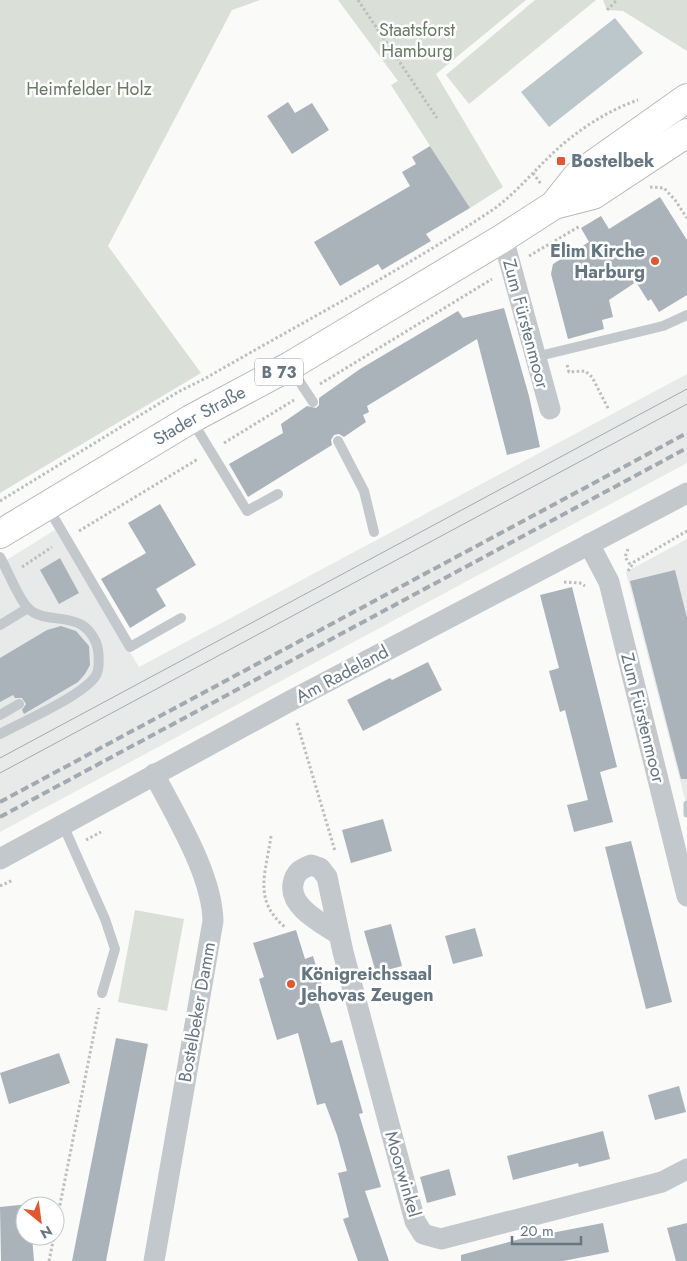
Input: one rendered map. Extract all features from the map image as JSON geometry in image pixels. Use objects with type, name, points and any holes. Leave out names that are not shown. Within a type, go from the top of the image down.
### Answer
[{"type":"main road","name":"Stader Straße","points":[[0,534],[191,418],[290,366],[503,238],[554,204],[577,176],[687,98]]},
{"type":"main road","name":"Stader Straße","points":[[554,204],[593,195],[687,133]]},
{"type":"street","name":"Zum Fürstenmoor","points":[[503,238],[550,409]]},
{"type":"street","name":"Am Radeland","points":[[0,859],[292,700],[687,493]]},
{"type":"street","name":"Zum Fürstenmoor","points":[[589,544],[609,582],[687,896]]},
{"type":"street","name":"Bostelbeker Damm","points":[[154,774],[205,877],[213,904],[213,922],[154,1261]]},
{"type":"street","name":"Moorwinkel","points":[[338,934],[415,1221],[423,1234],[441,1239],[662,1182],[687,1169]]},
{"type":"lane","points":[[535,357],[663,326],[687,315]]},
{"type":"lane","points":[[290,366],[313,402]]},
{"type":"lane","points":[[191,418],[247,511],[278,494]]},
{"type":"lane","points":[[338,441],[364,491],[374,532]]},
{"type":"lane","points":[[46,506],[130,647],[180,618]]},
{"type":"lane","points":[[0,557],[28,608],[45,616],[60,617],[83,626],[92,635],[98,646],[96,675],[84,688],[0,734]]},
{"type":"lane","points":[[0,625],[28,608]]},
{"type":"lane","points":[[0,715],[19,704]]},
{"type":"lane","points":[[63,825],[105,919],[115,949],[102,993]]},
{"type":"path","points":[[358,0],[437,118]]},
{"type":"path","points":[[607,10],[616,0]]},
{"type":"path","points":[[0,501],[178,392],[327,309],[462,229],[512,195],[551,155],[588,126],[620,106],[644,98]]},
{"type":"path","points":[[654,182],[646,187],[664,188],[687,218]]},
{"type":"path","points":[[10,574],[586,222]]},
{"type":"path","points":[[562,352],[569,372],[585,371],[592,376],[609,410]]},
{"type":"path","points":[[609,582],[625,577],[634,562],[648,552],[687,531]]},
{"type":"path","points":[[631,566],[625,557],[626,550],[632,547]]},
{"type":"path","points":[[292,700],[296,720],[335,854]]},
{"type":"path","points":[[62,1196],[102,993]]},
{"type":"path","points":[[49,1261],[52,1246]]},
{"type":"shaded area","points":[[615,18],[643,53],[549,127],[521,92]]},
{"type":"shaded area","points":[[687,374],[687,463],[0,832],[0,564],[55,530],[139,667]]},
{"type":"shaded area","points":[[687,539],[687,807],[626,572]]},
{"type":"green space","name":"Heimfelder Holz","points":[[0,0],[260,0],[232,10],[108,246],[201,373],[0,493]]},
{"type":"green space","name":"Staatsforst Hamburg","points":[[338,0],[526,0],[436,74],[503,187],[470,208],[391,85],[398,81]]},
{"type":"green space","points":[[535,0],[596,0],[469,104],[446,75]]},
{"type":"green space","points":[[603,0],[687,0],[687,51],[623,11],[607,10]]},
{"type":"green space","points":[[135,910],[184,919],[167,1011],[118,1002]]},
{"type":"building","points":[[288,102],[295,113],[312,103],[329,130],[292,154],[267,116]]},
{"type":"building","points":[[430,146],[470,208],[426,234],[431,241],[382,270],[378,264],[340,286],[314,242],[410,186],[402,172],[416,164],[412,157]]},
{"type":"building","points":[[660,197],[687,240],[687,295],[659,312],[651,299],[648,301],[636,282],[609,300],[613,317],[602,320],[604,329],[568,339],[551,274],[553,264],[589,242],[581,228],[601,216],[609,229]]},
{"type":"building","points":[[504,308],[529,396],[540,447],[507,455],[477,339],[367,406],[369,412],[363,415],[366,422],[344,437],[339,434],[334,435],[331,440],[332,445],[248,497],[229,464],[283,433],[281,424],[307,406],[316,408],[319,405],[319,398],[360,369],[458,311],[463,318]]},
{"type":"building","points":[[160,504],[196,565],[156,589],[166,606],[130,628],[101,579],[146,553],[128,523]]},
{"type":"building","points":[[60,558],[79,593],[59,604],[40,570]]},
{"type":"building","points":[[675,570],[687,618],[687,779],[681,779],[630,581]]},
{"type":"building","points":[[572,587],[617,767],[600,772],[613,822],[574,832],[567,805],[588,800],[565,710],[560,712],[549,671],[559,668],[540,595]]},
{"type":"building","points":[[61,626],[76,631],[89,646],[90,665],[85,674],[78,682],[24,714],[22,710],[26,704],[22,698],[15,698],[13,695],[0,702],[0,658],[47,630]]},
{"type":"building","points":[[428,662],[442,690],[363,731],[347,700],[390,678],[392,680]]},
{"type":"building","points":[[383,819],[392,851],[351,863],[342,830]]},
{"type":"building","points":[[631,841],[672,1002],[646,1009],[605,847]]},
{"type":"building","points":[[391,924],[402,966],[376,973],[364,931]]},
{"type":"building","points":[[475,928],[483,956],[453,964],[445,936]]},
{"type":"building","points":[[296,930],[305,959],[313,956],[323,989],[315,992],[331,1043],[342,1040],[363,1113],[359,1114],[381,1187],[365,1191],[389,1261],[358,1261],[343,1219],[349,1217],[338,1173],[347,1171],[337,1135],[325,1103],[317,1105],[298,1033],[277,1040],[259,979],[264,977],[253,943]]},
{"type":"building","points":[[116,1038],[148,1044],[106,1261],[72,1261]]},
{"type":"building","points":[[59,1053],[70,1083],[9,1104],[0,1073]]},
{"type":"building","points":[[679,1086],[686,1112],[655,1120],[648,1095]]},
{"type":"building","points":[[603,1131],[610,1159],[579,1167],[578,1163],[513,1180],[507,1156]]},
{"type":"building","points":[[449,1169],[456,1195],[427,1203],[420,1177]]},
{"type":"building","points":[[15,1205],[15,1246],[33,1246],[34,1261],[1,1261],[0,1207]]},
{"type":"building","points":[[603,1223],[609,1252],[563,1261],[461,1261],[461,1255],[520,1239]]},
{"type":"building","points":[[687,1223],[687,1261],[676,1261],[667,1228]]},
{"type":"waterway","points":[[687,804],[687,814]]},
{"type":"tram line","points":[[0,758],[687,389]]},
{"type":"tram line","points":[[0,773],[687,404]]},
{"type":"railway","points":[[0,802],[687,433]]},
{"type":"railway","points":[[0,817],[687,448]]},
{"type":"place","name":"Bostelbek","points":[[561,161]]},
{"type":"place","name":"Elim Kirche Harburg","points":[[655,261]]},
{"type":"place","name":"Königreichssaal Jehovas Zeugen","points":[[291,984]]}]
